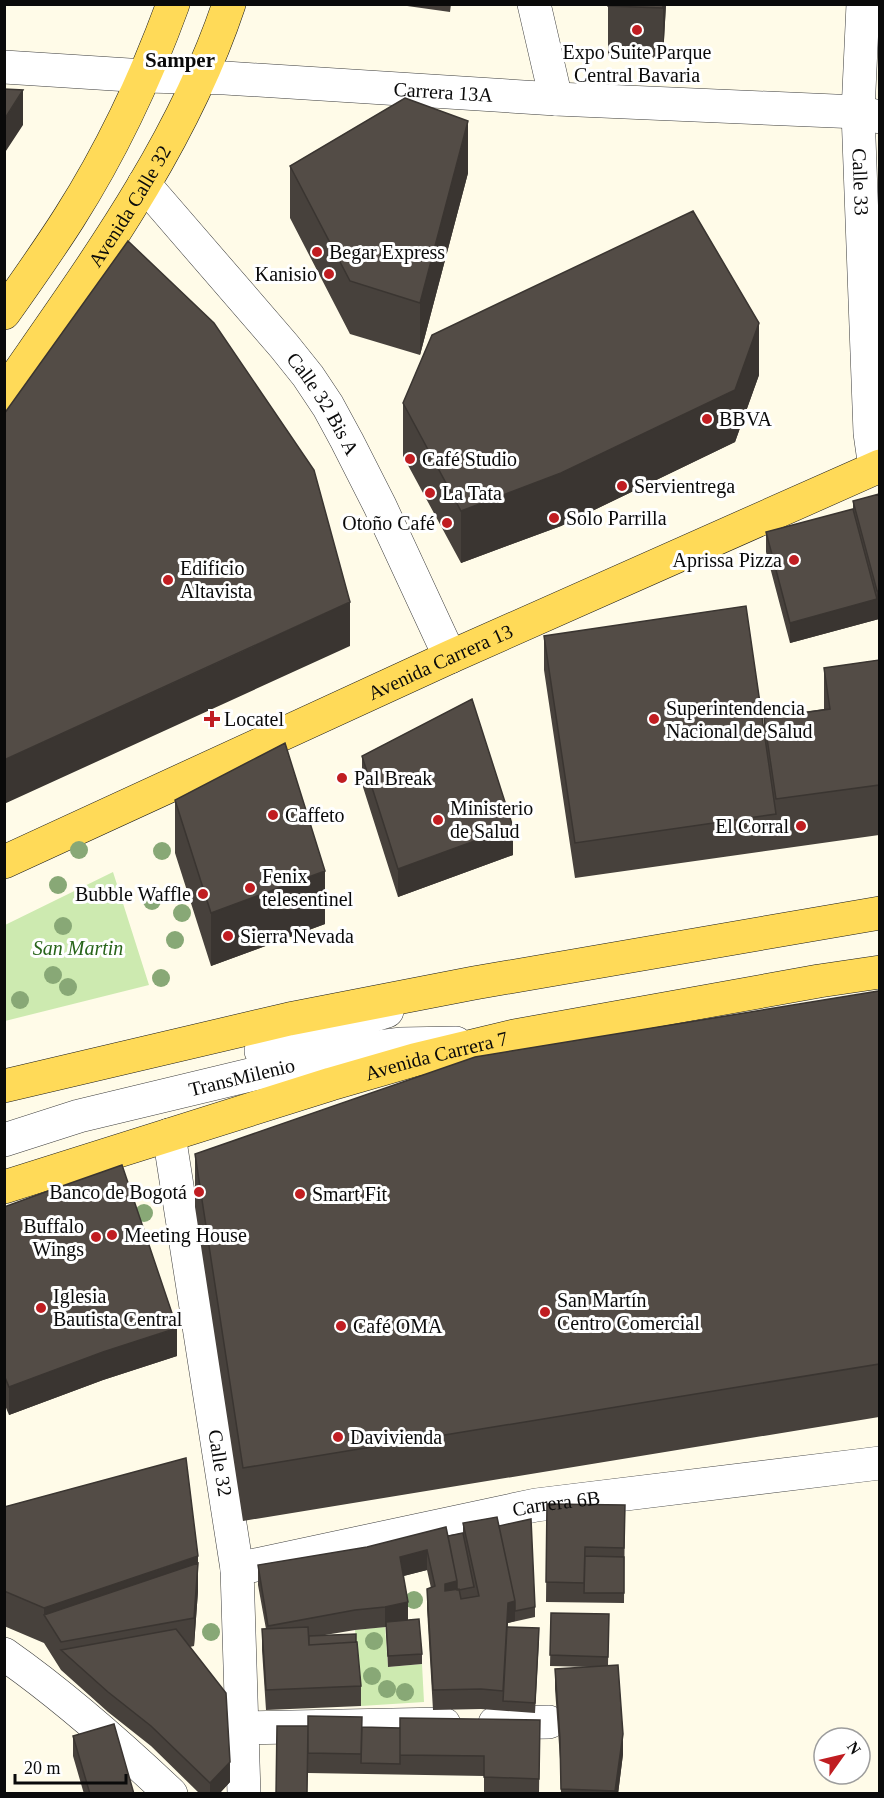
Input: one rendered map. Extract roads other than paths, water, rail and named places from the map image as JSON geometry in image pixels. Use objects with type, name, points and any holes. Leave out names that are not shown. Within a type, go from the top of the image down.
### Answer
[{"type":"main road","points":[[4,313],[69,218],[84,192],[145,76],[173,4]]},
{"type":"main road","name":"Avenida Calle 32","points":[[4,394],[106,246],[144,184],[200,77],[229,4]]},
{"type":"main road","name":"Avenida Carrera 13","points":[[4,862],[450,657],[877,467]]},
{"type":"main road","points":[[4,1086],[289,1019],[474,983],[879,913]]},
{"type":"main road","name":"Avenida Carrera 7","points":[[4,1187],[414,1060],[525,1034],[879,972]]},
{"type":"street","points":[[534,4],[556,99]]},
{"type":"street","name":"Calle 33","points":[[862,4],[869,115],[870,433],[877,467]]},
{"type":"street","name":"Carrera 13A","points":[[4,67],[869,115]]},
{"type":"street","name":"Calle 32 Bis A","points":[[144,184],[284,346],[328,406],[375,497],[450,657]]},
{"type":"street","name":"TransMilenio","points":[[4,1125],[295,1041],[474,983]]},
{"type":"street","name":"TransMilenio","points":[[4,1140],[79,1116],[354,1050],[400,1044],[484,1043]]},
{"type":"street","name":"Calle 32","points":[[169,1135],[237,1569],[244,1794]]},
{"type":"street","name":"Carrera 6B","points":[[237,1569],[536,1505],[879,1463]]},
{"type":"street","points":[[4,1654],[44,1682],[171,1794]]},
{"type":"street","points":[[242,1728],[549,1722]]},
{"type":"place","name":"Expo Suite Parque Central Bavaria","points":[[637,30]]},
{"type":"place","name":"Begar Express","points":[[317,252]]},
{"type":"place","name":"Kanisio","points":[[329,274]]},
{"type":"place","name":"BBVA","points":[[707,419]]},
{"type":"place","name":"Café Studio","points":[[410,459]]},
{"type":"place","name":"Servientrega","points":[[622,486]]},
{"type":"place","name":"La Tata","points":[[430,493]]},
{"type":"place","name":"Solo Parrilla","points":[[554,518]]},
{"type":"place","name":"Otoño Café","points":[[447,523]]},
{"type":"place","name":"Aprissa Pizza","points":[[794,560]]},
{"type":"place","name":"Edificio Altavista","points":[[168,580]]},
{"type":"place","name":"Locatel","points":[[212,719]]},
{"type":"place","name":"Superintendencia Nacional de Salud","points":[[654,719]]},
{"type":"place","name":"Pal Break","points":[[342,778]]},
{"type":"place","name":"Caffeto","points":[[273,815]]},
{"type":"place","name":"Ministerio de Salud","points":[[438,820]]},
{"type":"place","name":"El Corral","points":[[801,826]]},
{"type":"place","name":"Fenix telesentinel","points":[[250,888]]},
{"type":"place","name":"Bubble Waffle","points":[[203,894]]},
{"type":"place","name":"Sierra Nevada","points":[[228,936]]},
{"type":"place","name":"Banco de Bogotá","points":[[199,1192]]},
{"type":"place","name":"Smart Fit","points":[[300,1194]]},
{"type":"place","name":"Meeting House","points":[[112,1235]]},
{"type":"place","name":"Buffalo Wings","points":[[96,1237]]},
{"type":"place","name":"Iglesia Bautista Central","points":[[41,1308]]},
{"type":"place","name":"San Martín Centro Comercial","points":[[545,1312]]},
{"type":"place","name":"Café OMA","points":[[341,1326]]},
{"type":"place","name":"Davivienda","points":[[338,1437]]},
{"type":"district","name":"Samper","points":[[180,60]]},
{"type":"park label","name":"San Martin","points":[[78,948]]}]
